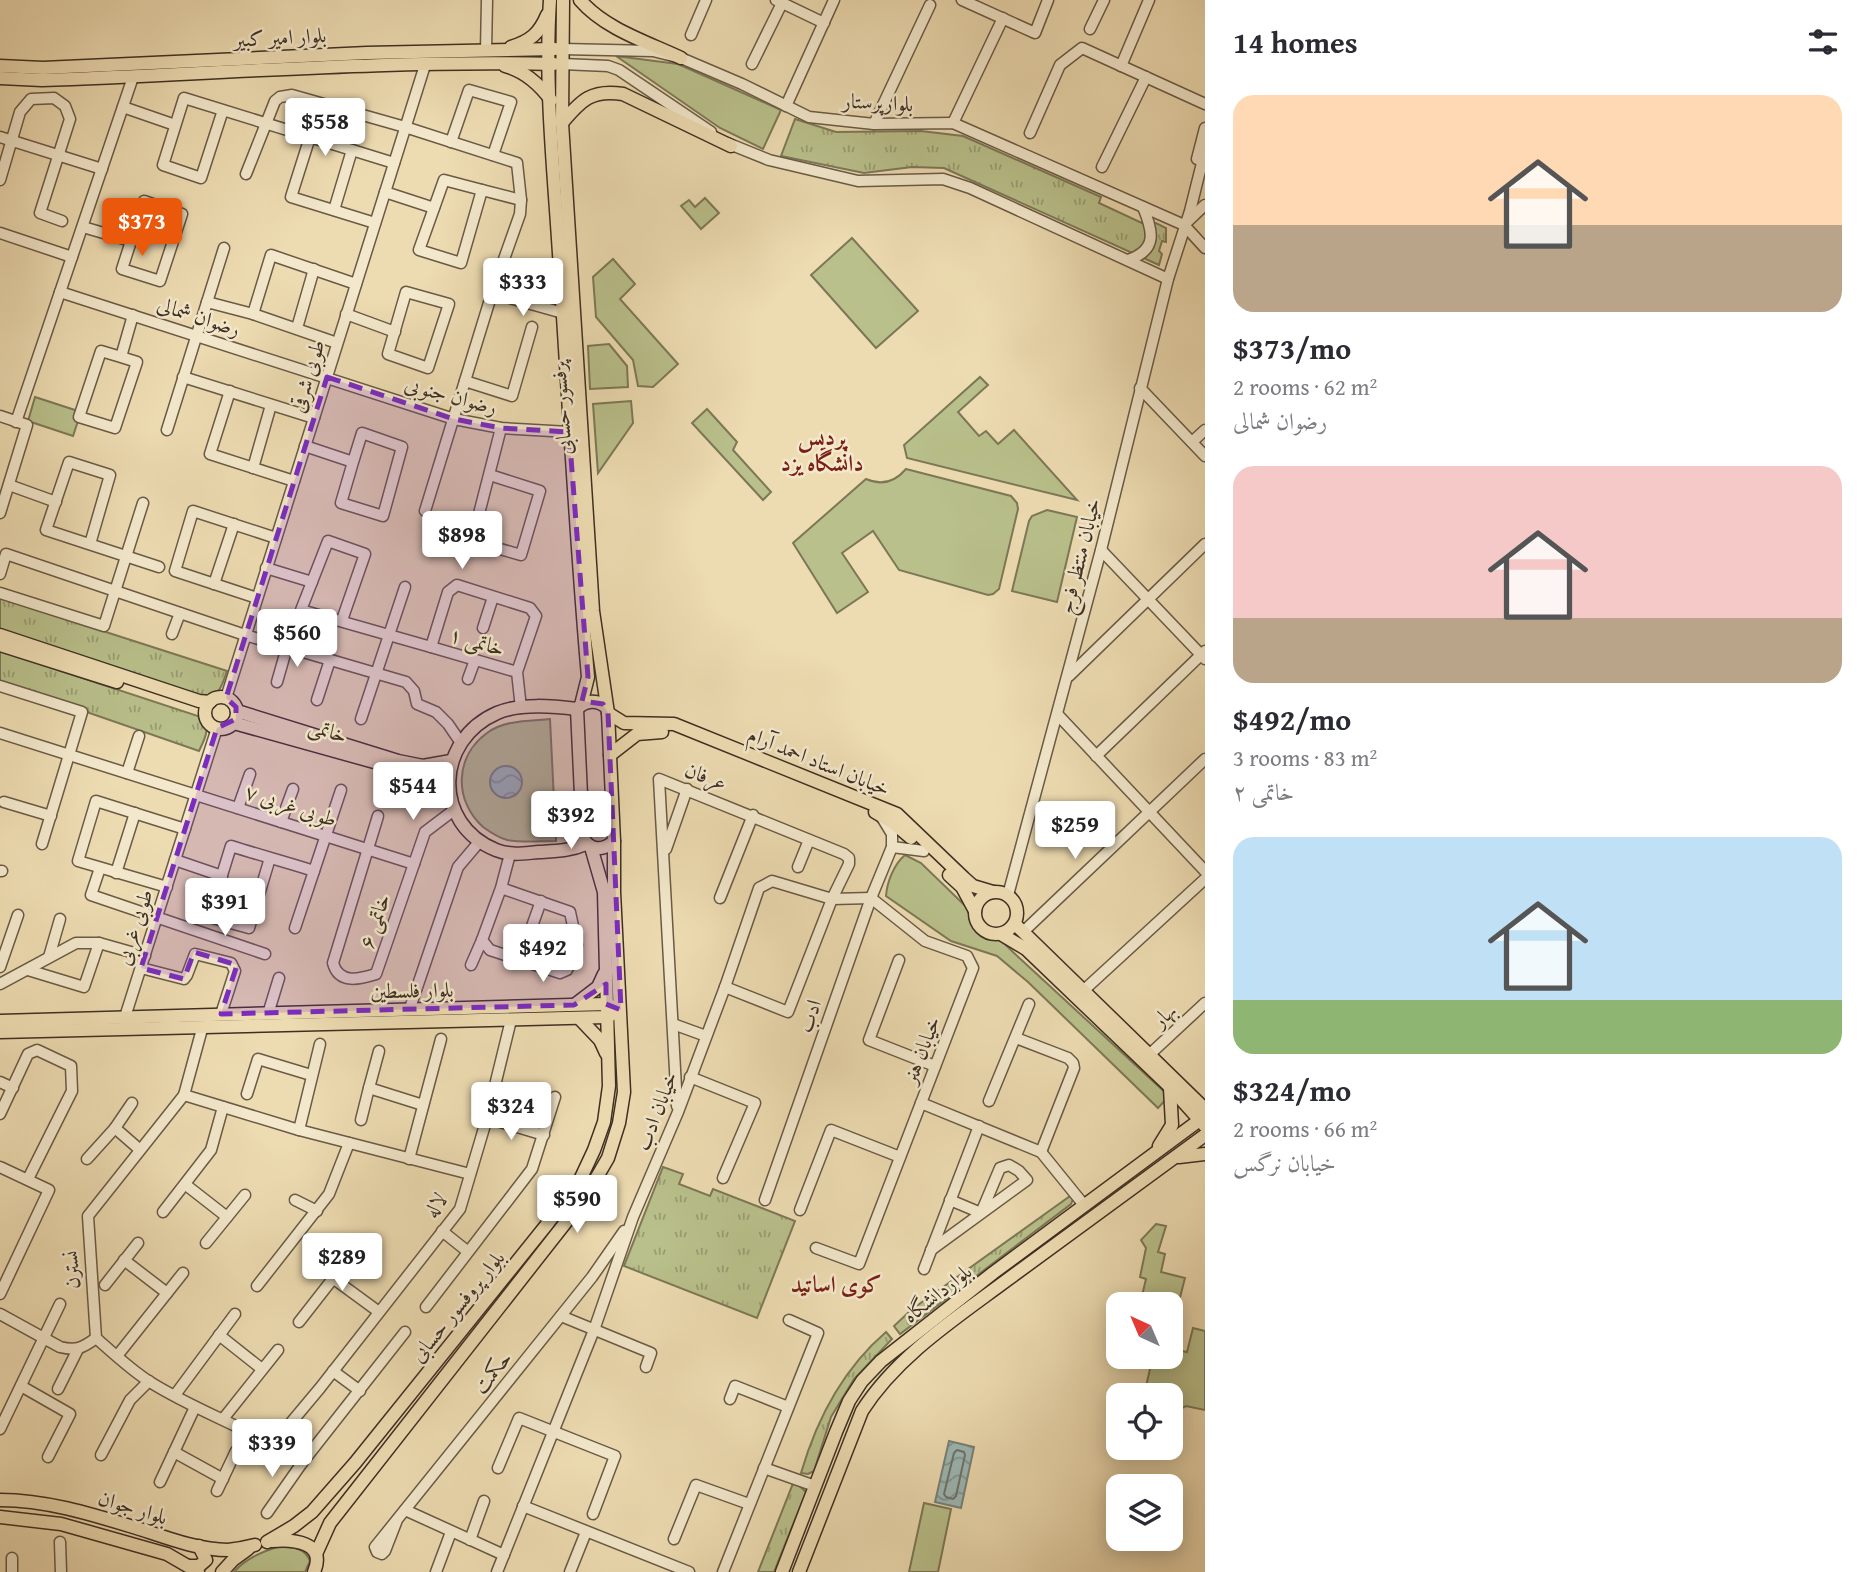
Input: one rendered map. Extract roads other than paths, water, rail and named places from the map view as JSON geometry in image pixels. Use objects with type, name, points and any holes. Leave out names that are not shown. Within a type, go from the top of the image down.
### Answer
[{"type":"main road","points":[[555,64],[562,49],[563,0]]},
{"type":"main road","points":[[580,0],[592,13],[611,25],[681,58]]},
{"type":"main road","points":[[549,4],[548,50],[555,64]]},
{"type":"main road","points":[[503,50],[528,41],[541,29],[549,4]]},
{"type":"main road","name":"بلوار امیر کبیر","points":[[0,66],[43,68],[289,56],[562,49]]},
{"type":"main road","points":[[289,56],[289,70]]},
{"type":"main road","points":[[498,64],[524,73],[551,100]]},
{"type":"main road","name":"بلوار امیر کبیر","points":[[0,78],[42,80],[425,65],[555,64]]},
{"type":"main road","name":"پرفسور حسابی","points":[[555,64],[551,100],[569,432],[588,677],[579,707],[582,825],[583,838],[589,846]]},
{"type":"main road","name":"پرفسور حسابی","points":[[555,64],[562,123],[593,611],[604,674],[610,755]]},
{"type":"main road","points":[[562,123],[581,102],[594,94],[624,94],[732,146]]},
{"type":"main road","points":[[0,635],[199,701],[208,708]]},
{"type":"main road","points":[[0,645],[195,707],[208,708]]},
{"type":"main road","points":[[217,698],[226,698],[233,703],[235,717],[226,728],[217,728],[209,723],[208,708],[217,698]]},
{"type":"main road","points":[[610,755],[629,739],[621,735],[624,723],[598,702],[579,707],[521,708],[498,713],[479,725],[461,743],[451,761],[449,792],[454,810],[466,829],[497,851],[510,854],[589,846],[604,848],[614,841]]},
{"type":"main road","name":"خاتمی","points":[[235,717],[398,761],[423,766],[451,761]]},
{"type":"main road","name":"خاتمی","points":[[235,717],[421,775],[449,792]]},
{"type":"main road","name":"خیابان استاد احمد آرام","points":[[624,723],[674,724],[897,814],[973,886],[993,892]]},
{"type":"main road","name":"خیابان استاد احمد آرام","points":[[629,739],[637,734],[655,731],[673,732],[880,814],[925,851],[962,887],[975,911]]},
{"type":"main road","name":"بلوار پروفسور حسابی","points":[[319,1566],[330,1523],[566,1222],[608,1158],[619,1123],[624,1092],[610,755]]},
{"type":"main road","name":"بلوار پروفسور حسابی","points":[[222,1572],[233,1560],[294,1526],[312,1512],[372,1442],[580,1180],[604,1122],[609,1086],[604,892],[589,846]]},
{"type":"main road","points":[[1019,928],[1001,934],[991,934],[982,929],[976,921],[975,911],[979,900],[993,892],[1008,895],[1017,908],[1019,928],[1149,1055],[1204,1117]]},
{"type":"main road","points":[[1001,934],[1026,949],[1204,1117]]},
{"type":"main road","points":[[607,967],[598,987],[577,1011],[600,1040],[609,1058]]},
{"type":"main road","name":"بلوار فلسطین","points":[[0,1021],[410,1009],[621,1010]]},
{"type":"main road","name":"بلوار فلسطین","points":[[0,1032],[511,1020],[577,1011]]},
{"type":"main road","points":[[1153,1155],[1171,1125],[1170,1087]]},
{"type":"main road","name":"بلواردانشگاه","points":[[782,1572],[849,1401],[862,1381],[889,1355],[993,1273],[1204,1117]]},
{"type":"main road","name":"بلواردانشگاه","points":[[799,1572],[852,1433],[876,1389],[894,1370],[1002,1284],[1205,1135]]},
{"type":"main road","points":[[1172,1159],[1205,1154]]},
{"type":"main road","points":[[993,1273],[1002,1284]]},
{"type":"main road","name":"بلوار جوان","points":[[0,1500],[48,1504],[199,1546],[227,1550],[261,1544],[300,1542],[311,1546],[319,1566]]},
{"type":"main road","points":[[312,1512],[316,1524],[323,1527],[330,1523]]},
{"type":"main road","name":"بلوار جوان","points":[[0,1517],[61,1524],[167,1554],[194,1569]]},
{"type":"main road","points":[[194,1569],[206,1560],[199,1546]]},
{"type":"street","points":[[486,51],[487,0]]},
{"type":"street","points":[[691,35],[706,0]]},
{"type":"street","points":[[786,106],[834,0]]},
{"type":"street","points":[[962,0],[1035,33],[1048,0]]},
{"type":"street","points":[[1090,29],[1104,0]]},
{"type":"street","points":[[1121,66],[1149,0]]},
{"type":"street","points":[[752,64],[779,1],[824,23]]},
{"type":"street","points":[[874,124],[930,5]]},
{"type":"street","points":[[954,123],[1003,18]]},
{"type":"street","points":[[1030,133],[1060,65],[1082,48],[1205,104]]},
{"type":"street","name":"بلوارپرستار","points":[[562,49],[653,51],[681,58],[809,117],[874,124],[954,123],[1184,225]]},
{"type":"street","points":[[615,49],[609,56],[615,68]]},
{"type":"street","points":[[555,64],[615,68],[732,146],[769,160],[858,181],[943,179],[970,188],[1168,279]]},
{"type":"street","name":"طوبی شرقی","points":[[226,698],[425,65]]},
{"type":"street","points":[[0,513],[22,423],[60,292],[133,77]]},
{"type":"street","points":[[1102,167],[1146,77]]},
{"type":"street","points":[[451,142],[469,90],[511,102],[493,155]]},
{"type":"street","points":[[246,174],[275,101],[292,95],[517,163],[520,214],[492,293],[425,511]]},
{"type":"street","points":[[0,180],[20,112],[32,99],[54,98],[65,106],[70,119],[40,214],[62,221]]},
{"type":"street","points":[[223,110],[201,178],[163,165],[184,98],[265,122],[394,163]]},
{"type":"street","points":[[122,107],[175,125]]},
{"type":"street","name":"خیابان منتظر فرج","points":[[1184,225],[1183,210],[1205,128]]},
{"type":"street","points":[[310,136],[291,197],[375,222]]},
{"type":"street","points":[[0,137],[102,169]]},
{"type":"street","points":[[334,210],[352,150]]},
{"type":"street","name":"خیابان منتظر فرج","points":[[1008,895],[1068,678],[1168,279],[1190,211],[1205,151]]},
{"type":"street","points":[[482,190],[461,263],[419,250],[444,180],[521,200]]},
{"type":"street","points":[[385,192],[434,208]]},
{"type":"street","points":[[144,201],[182,214],[160,281],[122,269],[131,242],[144,201]]},
{"type":"street","points":[[1205,205],[1184,225],[1205,248]]},
{"type":"street","points":[[1128,260],[1144,252],[1149,244],[1151,226],[1143,207]]},
{"type":"street","points":[[83,226],[131,242]]},
{"type":"street","points":[[0,233],[72,257]]},
{"type":"street","points":[[167,430],[224,248]]},
{"type":"street","points":[[253,314],[271,255],[356,284]]},
{"type":"street","points":[[297,328],[314,269]]},
{"type":"street","name":"رضوان شمالی","points":[[60,292],[327,377]]},
{"type":"street","points":[[406,292],[449,304],[428,368],[388,354],[395,332],[406,292]]},
{"type":"street","points":[[492,293],[563,313]]},
{"type":"street","points":[[207,302],[253,314],[337,343]]},
{"type":"street","points":[[346,314],[395,332]]},
{"type":"street","points":[[121,357],[133,315]]},
{"type":"street","points":[[465,381],[512,396],[532,327]]},
{"type":"street","points":[[101,351],[121,357],[137,362],[115,428],[79,417],[101,351]]},
{"type":"street","points":[[183,377],[314,418]]},
{"type":"street","name":"رضوان جنوبی","points":[[327,377],[454,419],[501,428],[569,432]]},
{"type":"street","points":[[1140,388],[1205,456]]},
{"type":"street","points":[[230,391],[210,454],[294,481]]},
{"type":"street","points":[[253,468],[271,405]]},
{"type":"street","points":[[0,416],[22,423]]},
{"type":"street","points":[[490,475],[540,491],[521,555],[472,541],[501,428]]},
{"type":"street","points":[[1192,442],[1205,430]]},
{"type":"street","points":[[362,433],[402,447],[383,516],[341,503],[353,462],[362,433]]},
{"type":"street","points":[[305,446],[353,462]]},
{"type":"street","points":[[90,544],[110,475],[69,461],[46,530],[159,567]]},
{"type":"street","points":[[9,485],[56,502]]},
{"type":"street","points":[[0,593],[104,626],[143,503]]},
{"type":"street","points":[[257,597],[175,571],[193,511],[276,538]]},
{"type":"street","points":[[214,584],[234,524]]},
{"type":"street","points":[[342,620],[365,554],[328,541],[301,610],[431,647]]},
{"type":"street","points":[[1068,678],[1205,544]]},
{"type":"street","points":[[1096,756],[1204,655],[1101,550]]},
{"type":"street","points":[[0,574],[6,554],[246,635],[410,686],[417,704],[436,712],[461,743]]},
{"type":"street","points":[[266,568],[312,582]]},
{"type":"street","name":"خاتمی ۱","points":[[517,672],[431,647],[448,592],[452,587],[457,585],[530,608],[536,616],[517,672],[521,708]]},
{"type":"street","points":[[361,719],[405,587]]},
{"type":"street","points":[[484,628],[493,597]]},
{"type":"street","points":[[172,634],[180,613]]},
{"type":"street","points":[[276,682],[287,648]]},
{"type":"street","points":[[317,700],[330,660]]},
{"type":"street","points":[[468,679],[475,660]]},
{"type":"street","points":[[0,687],[82,712],[42,844]]},
{"type":"street","points":[[1058,715],[1205,871]]},
{"type":"street","name":"طوبی غربی","points":[[125,1017],[217,728]]},
{"type":"street","name":"طوبی غربی ۷","points":[[1,735],[414,864]]},
{"type":"street","points":[[127,773],[139,736]]},
{"type":"street","points":[[1019,928],[1205,759]]},
{"type":"street","points":[[238,808],[250,774]]},
{"type":"street","name":"عرفان","points":[[678,1112],[659,779],[844,853],[849,858],[849,864],[832,899]]},
{"type":"street","points":[[281,822],[293,789]]},
{"type":"street","points":[[663,857],[687,789]]},
{"type":"street","points":[[295,928],[341,790]]},
{"type":"street","points":[[0,814],[2,801],[51,816]]},
{"type":"street","points":[[167,887],[78,861],[96,801],[185,830]]},
{"type":"street","name":"خاتمی ۶","points":[[368,849],[333,963],[335,971],[342,977],[354,979],[376,974],[425,832],[454,810]]},
{"type":"street","points":[[116,873],[135,813]]},
{"type":"street","points":[[880,814],[892,834],[892,847],[925,851]]},
{"type":"street","points":[[720,898],[753,815]]},
{"type":"street","points":[[368,849],[378,816]]},
{"type":"street","points":[[798,867],[809,840]]},
{"type":"street","points":[[410,1009],[458,867],[480,841]]},
{"type":"street","points":[[270,858],[249,928],[209,917],[231,846],[314,871]]},
{"type":"street","name":"ادب","points":[[765,1200],[871,898],[892,847]]},
{"type":"street","points":[[471,965],[501,888],[510,854]]},
{"type":"street","points":[[175,860],[222,876]]},
{"type":"street","points":[[100,868],[91,895],[265,954]]},
{"type":"street","points":[[1083,991],[1205,879]]},
{"type":"street","name":"خیابان ادب","points":[[497,1572],[594,1330],[633,1217],[678,1112],[759,888],[772,881],[832,899],[871,898]]},
{"type":"street","points":[[482,940],[490,950],[560,973],[567,970],[577,945],[572,916],[567,909],[501,888]]},
{"type":"street","name":"خیابان هنر","points":[[816,1248],[859,1264],[973,968],[967,956],[925,941],[871,898]]},
{"type":"street","points":[[725,987],[788,1012],[832,899]]},
{"type":"street","points":[[531,929],[541,901]]},
{"type":"street","points":[[0,967],[18,915]]},
{"type":"street","points":[[49,957],[60,919]]},
{"type":"street","points":[[0,984],[76,943],[99,943],[145,956]]},
{"type":"street","points":[[28,970],[84,987],[99,943]]},
{"type":"street","points":[[141,968],[184,979],[195,954],[231,963],[235,971],[221,1014]]},
{"type":"street","points":[[899,960],[869,1040],[935,1066]]},
{"type":"street","points":[[268,1014],[279,978]]},
{"type":"street","name":"بهار","points":[[1149,1055],[1205,1003]]},
{"type":"street","points":[[989,1101],[1029,1004]]},
{"type":"street","name":"لاله","points":[[274,1443],[460,1209],[487,1118],[511,1020]]},
{"type":"street","points":[[673,1024],[706,1036]]},
{"type":"street","name":"نسترن","points":[[96,1338],[88,1216],[184,1096],[202,1029]]},
{"type":"street","points":[[1016,1038],[1068,1058],[1073,1063],[1074,1068],[1041,1152]]},
{"type":"street","points":[[409,1159],[441,1039]]},
{"type":"street","points":[[299,1130],[320,1044]]},
{"type":"street","points":[[247,1094],[261,1047]]},
{"type":"street","points":[[0,1114],[28,1054],[37,1050],[71,1066],[72,1091],[28,1179]]},
{"type":"street","points":[[361,1120],[379,1051]]},
{"type":"street","points":[[258,1059],[312,1075]]},
{"type":"street","points":[[690,1077],[755,1103],[723,1178]]},
{"type":"street","points":[[0,1082],[13,1088]]},
{"type":"street","points":[[369,1087],[423,1105]]},
{"type":"street","points":[[184,1096],[299,1130],[470,1174]]},
{"type":"street","points":[[426,1307],[532,1169],[555,1097]]},
{"type":"street","points":[[87,1159],[115,1128],[132,1103]]},
{"type":"street","points":[[921,1103],[1041,1152],[1084,1205]]},
{"type":"street","points":[[163,1212],[211,1150],[223,1107]]},
{"type":"street","points":[[487,1118],[544,1135]]},
{"type":"street","points":[[924,1269],[979,1126]]},
{"type":"street","points":[[115,1128],[139,1149]]},
{"type":"street","points":[[800,1210],[831,1130],[900,1157]]},
{"type":"street","points":[[257,1286],[329,1194],[349,1143]]},
{"type":"street","points":[[931,1250],[1027,1180],[1019,1171],[1009,1165],[1000,1168],[981,1213]]},
{"type":"street","points":[[0,1167],[49,1190],[0,1294]]},
{"type":"street","points":[[186,1185],[227,1217]]},
{"type":"street","points":[[206,1243],[245,1195]]},
{"type":"street","points":[[295,1200],[317,1211]]},
{"type":"street","points":[[950,1200],[981,1213]]},
{"type":"street","name":"حکمت","points":[[375,1547],[561,1317],[633,1217]]},
{"type":"street","points":[[442,1231],[467,1251]]},
{"type":"street","points":[[105,1285],[138,1243]]},
{"type":"street","points":[[299,1322],[360,1244]]},
{"type":"street","points":[[124,1260],[167,1293]]},
{"type":"street","points":[[117,1356],[183,1273]]},
{"type":"street","points":[[334,1279],[379,1312]]},
{"type":"street","points":[[0,1429],[60,1304]]},
{"type":"street","points":[[0,1314],[60,1347],[84,1348],[96,1338],[149,1381],[195,1407],[274,1443],[302,1463]]},
{"type":"street","points":[[175,1395],[235,1314]]},
{"type":"street","points":[[561,1317],[652,1353],[646,1367]]},
{"type":"street","points":[[723,1572],[818,1333],[789,1320]]},
{"type":"street","points":[[267,1513],[302,1463],[405,1332]]},
{"type":"street","points":[[219,1335],[262,1369]]},
{"type":"street","points":[[58,1389],[78,1349]]},
{"type":"street","points":[[223,1419],[278,1350]]},
{"type":"street","points":[[333,1371],[360,1391]]},
{"type":"street","points":[[101,1455],[130,1400],[149,1381]]},
{"type":"street","points":[[21,1386],[70,1414],[48,1457]]},
{"type":"street","points":[[730,1399],[735,1386],[788,1407]]},
{"type":"street","points":[[160,1482],[195,1407]]},
{"type":"street","points":[[498,1468],[519,1418],[615,1456],[593,1514]]},
{"type":"street","points":[[217,1491],[236,1451]]},
{"type":"street","points":[[174,1452],[223,1479]]},
{"type":"street","points":[[764,1468],[815,1486]]},
{"type":"street","points":[[674,1539],[696,1485],[749,1504]]},
{"type":"street","points":[[470,1541],[484,1501]]},
{"type":"street","points":[[523,1506],[664,1568],[689,1572]]},
{"type":"street","points":[[405,1510],[504,1555]]},
{"type":"street","points":[[436,1572],[451,1532]]},
{"type":"street","points":[[570,1572],[586,1532]]},
{"type":"street","points":[[60,1542],[61,1572]]},
{"type":"street","points":[[12,1559],[12,1572]]},
{"type":"water","points":[[506,766],[517,771],[522,782],[517,793],[506,798],[495,793],[490,782],[495,771]]},
{"type":"water","points":[[949,1441],[974,1447],[961,1508],[935,1502]]},
{"type":"district","name":"پردیس دانشگاه یزد","points":[[822,449]]},
{"type":"district","name":"کوی اساتید","points":[[836,1283]]}]
